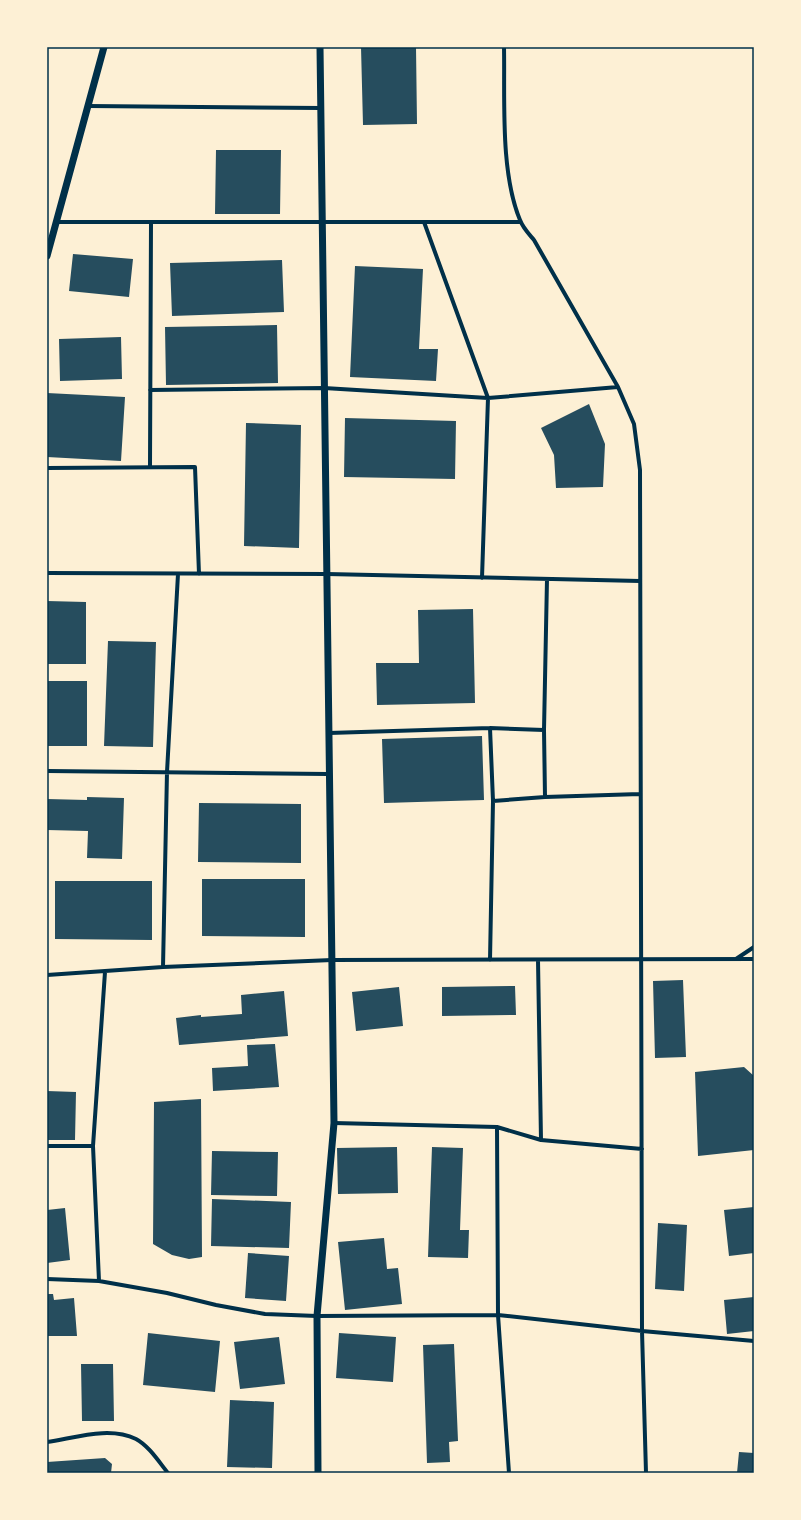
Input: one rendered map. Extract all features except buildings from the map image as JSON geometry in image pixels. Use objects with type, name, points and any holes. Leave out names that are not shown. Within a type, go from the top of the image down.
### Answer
[{"type":"street","points":[[47,256],[104,47]]},
{"type":"street","points":[[318,1473],[317,1316],[334,1123],[328,774],[329,733],[320,47]]},
{"type":"street","points":[[504,47],[507,165],[512,199],[520,222],[534,240],[618,387],[634,424],[640,470],[642,1331],[646,1473]]},
{"type":"street","points":[[88,106],[321,108]]},
{"type":"street","points":[[57,222],[520,222]]},
{"type":"street","points":[[150,467],[151,222]]},
{"type":"street","points":[[424,222],[488,398],[482,578]]},
{"type":"street","points":[[150,390],[324,388],[488,398],[618,387]]},
{"type":"street","points":[[47,468],[195,467],[199,574]]},
{"type":"street","points":[[47,573],[326,574],[640,581]]},
{"type":"street","points":[[163,967],[167,772],[178,574]]},
{"type":"street","points":[[545,797],[544,730],[547,579]]},
{"type":"street","points":[[329,733],[490,728],[544,730]]},
{"type":"street","points":[[490,728],[493,802],[490,960]]},
{"type":"street","points":[[47,771],[328,774]]},
{"type":"street","points":[[493,802],[545,797],[640,794]]},
{"type":"street","points":[[736,959],[754,947]]},
{"type":"street","points":[[47,975],[163,967],[332,960],[754,959]]},
{"type":"street","points":[[538,960],[541,1140]]},
{"type":"street","points":[[99,1281],[93,1146],[105,972]]},
{"type":"street","points":[[334,1123],[497,1127],[541,1140],[642,1149]]},
{"type":"street","points":[[497,1127],[498,1315],[509,1473]]},
{"type":"street","points":[[47,1146],[93,1146]]},
{"type":"street","points":[[47,1279],[99,1281],[167,1292],[216,1305],[265,1314],[317,1316],[498,1315],[642,1331],[754,1341]]},
{"type":"street","points":[[47,1442],[112,1433],[136,1440],[152,1453],[168,1473]]}]
